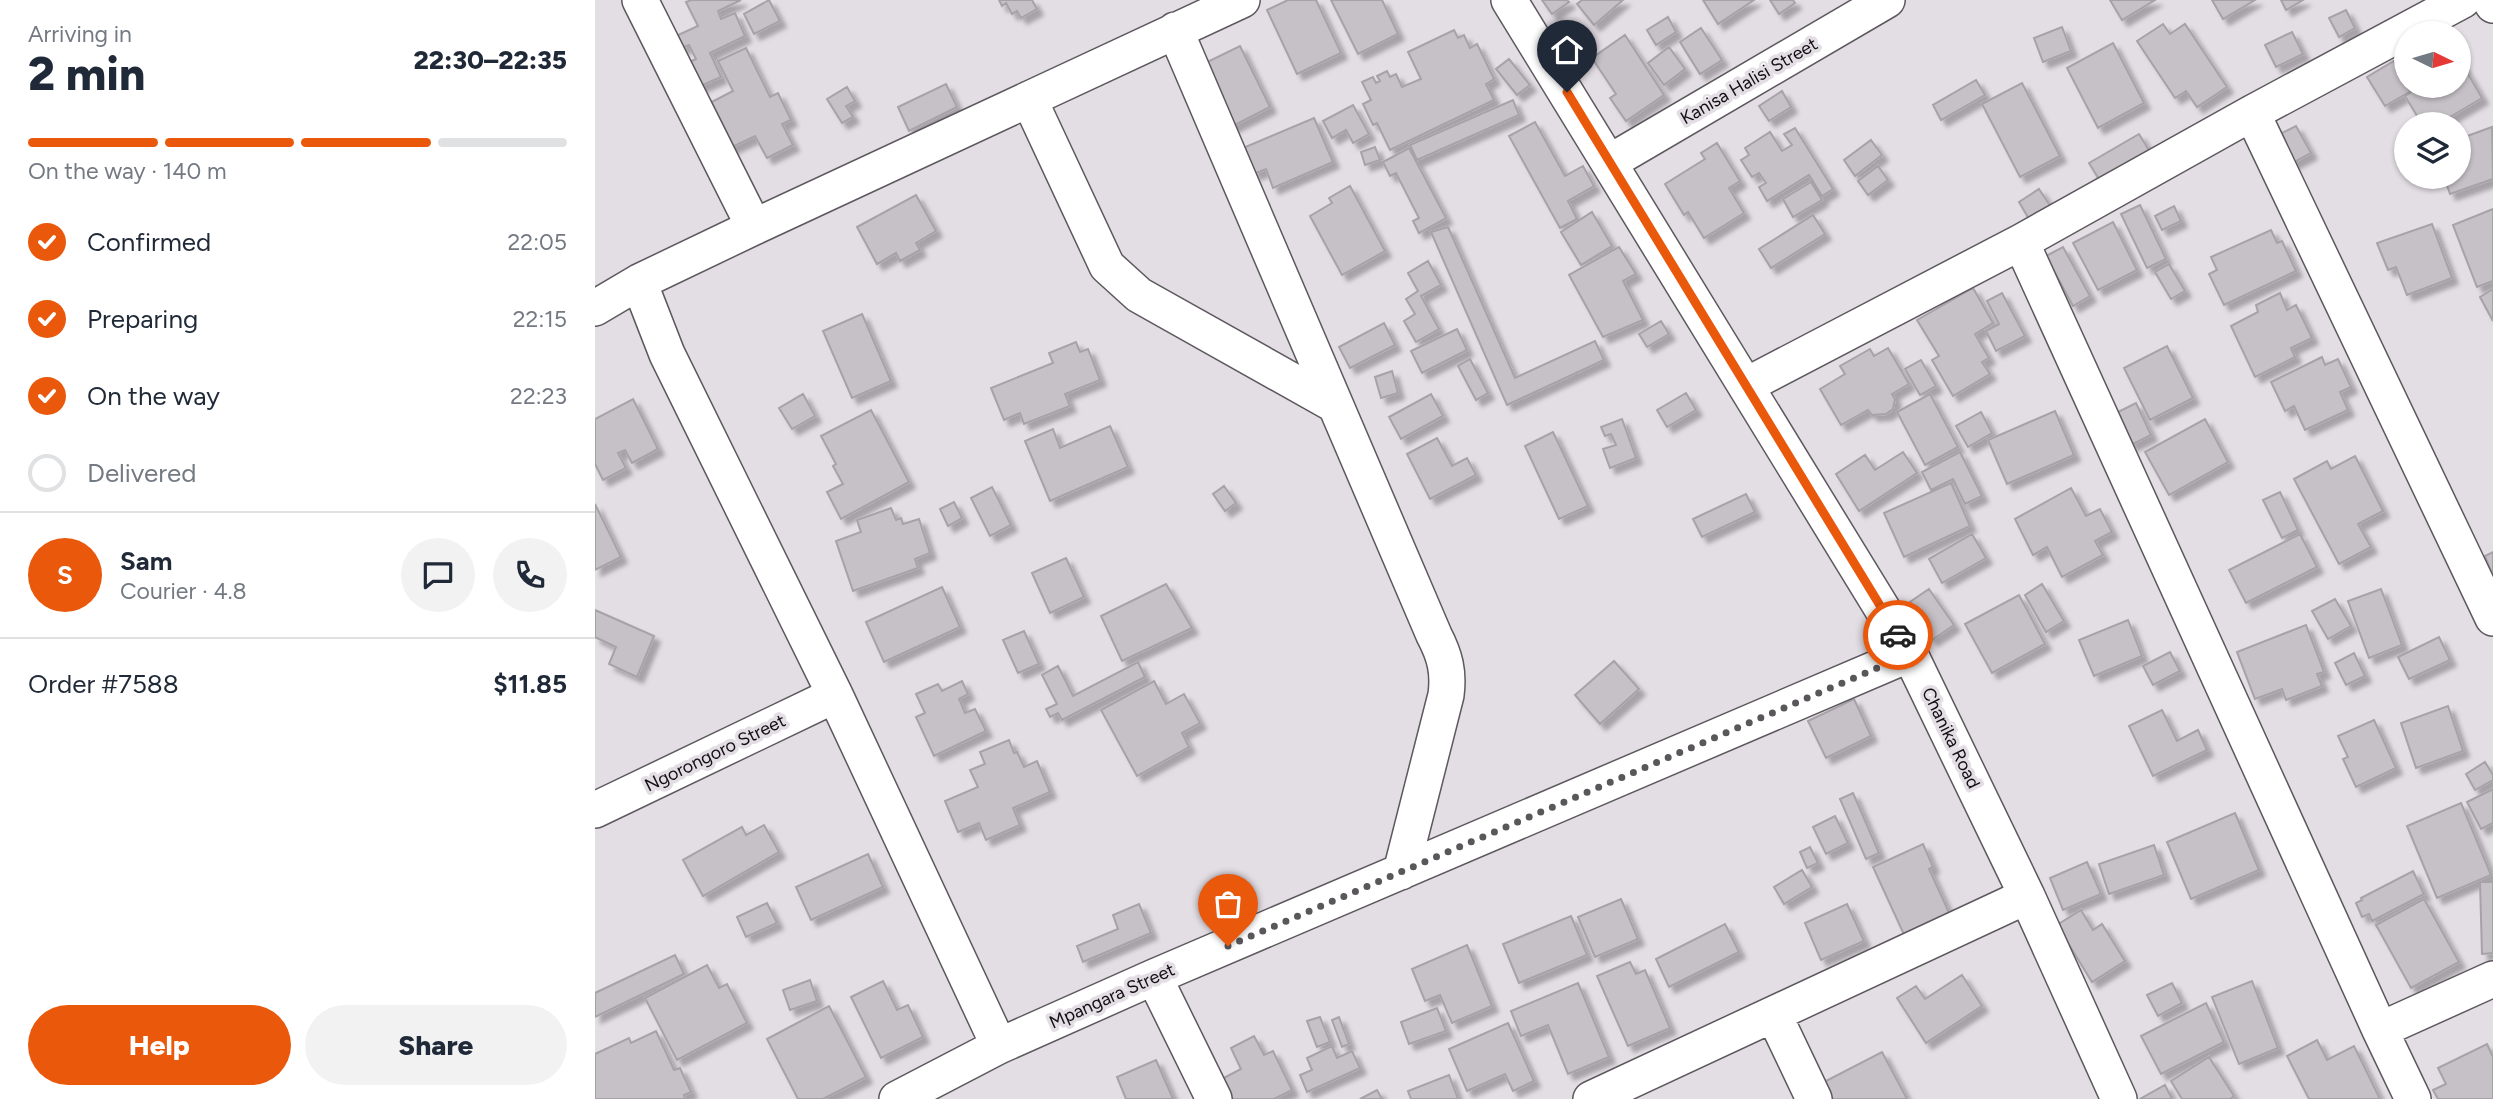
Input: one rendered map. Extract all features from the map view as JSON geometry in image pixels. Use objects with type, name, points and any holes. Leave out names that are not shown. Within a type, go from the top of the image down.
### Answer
[{"type":"street","points":[[640,0],[754,227]]},
{"type":"street","points":[[595,308],[639,282],[754,227],[1242,0]]},
{"type":"street","name":"Chanika Road","points":[[1509,0],[1910,654],[2027,896],[2119,1099]]},
{"type":"street","name":"Kanisa Halisi Street","points":[[1610,162],[1887,0]]},
{"type":"street","points":[[1747,385],[2021,242],[2252,113],[2463,0]]},
{"type":"street","points":[[2490,0],[2493,5]]},
{"type":"street","points":[[1175,30],[1444,654],[1448,674],[1439,724],[1401,872]]},
{"type":"street","points":[[1029,99],[1107,266],[1139,295],[1335,405]]},
{"type":"street","points":[[2252,113],[2493,618]]},
{"type":"street","points":[[2021,242],[2413,1099]]},
{"type":"street","points":[[639,282],[667,354],[835,695],[999,1046]]},
{"type":"street","name":"Mpangara Street","points":[[897,1099],[999,1046],[1154,977],[1910,654]]},
{"type":"street","name":"Ngorongoro Street","points":[[595,810],[835,695]]},
{"type":"street","points":[[1591,1099],[2027,896]]},
{"type":"street","points":[[1154,977],[1214,1099]]},
{"type":"street","points":[[2380,1030],[2493,979]]},
{"type":"street","points":[[1774,1015],[1814,1099]]},
{"type":"building","points":[[741,0],[718,11],[721,19],[735,13],[745,36],[710,53],[721,77],[698,87],[687,63],[696,59],[689,45],[682,48],[676,36],[698,26],[686,2]]},
{"type":"building","points":[[769,0],[780,21],[754,34],[744,14]]},
{"type":"building","points":[[999,0],[1032,0],[1037,9],[1021,18],[1017,11],[1012,14],[1006,3],[1002,6]]},
{"type":"building","points":[[1288,0],[1316,0],[1341,53],[1297,74],[1267,10]]},
{"type":"building","points":[[1331,0],[1382,0],[1398,34],[1358,54]]},
{"type":"building","points":[[1542,0],[1567,0],[1569,2],[1552,14]]},
{"type":"building","points":[[1582,0],[1623,0],[1594,25],[1577,4]]},
{"type":"building","points":[[1703,0],[1754,0],[1718,24]]},
{"type":"building","points":[[1770,0],[1793,0],[1795,3],[1779,14]]},
{"type":"building","points":[[2110,0],[2155,0],[2122,20]]},
{"type":"building","points":[[2212,0],[2255,0],[2223,19]]},
{"type":"building","points":[[2281,0],[2303,0],[2286,10]]},
{"type":"building","points":[[2346,10],[2355,28],[2339,37],[2329,18]]},
{"type":"building","points":[[1668,17],[1676,32],[1656,45],[1647,30]]},
{"type":"building","points":[[2163,24],[2170,34],[2185,24],[2227,87],[2197,107],[2186,91],[2175,98],[2137,41]]},
{"type":"building","points":[[2062,27],[2071,51],[2043,62],[2034,38]]},
{"type":"building","points":[[1701,28],[1722,60],[1700,74],[1680,42]]},
{"type":"building","points":[[1454,30],[1458,38],[1464,35],[1470,48],[1477,44],[1494,79],[1486,84],[1494,100],[1390,150],[1377,123],[1373,125],[1363,104],[1371,100],[1362,82],[1373,77],[1376,83],[1380,81],[1377,76],[1387,71],[1390,77],[1396,74],[1402,87],[1421,79],[1408,52]]},
{"type":"building","points":[[2292,32],[2303,54],[2276,67],[2265,45]]},
{"type":"building","points":[[1625,35],[1664,95],[1626,121],[1610,98],[1616,94],[1592,58]]},
{"type":"building","points":[[2113,43],[2144,103],[2098,128],[2067,68]]},
{"type":"building","points":[[1240,46],[1270,107],[1225,130],[1195,68]]},
{"type":"building","points":[[1669,47],[1685,69],[1664,85],[1648,63]]},
{"type":"building","points":[[746,48],[770,97],[778,93],[791,120],[782,124],[793,145],[767,158],[755,136],[726,150],[704,106],[733,91],[718,61]]},
{"type":"building","points":[[1509,59],[1530,85],[1517,95],[1496,69]]},
{"type":"building","points":[[2394,61],[2394,98],[2399,98],[2385,106],[2367,77]]},
{"type":"building","points":[[2471,79],[2482,98],[2458,112],[2415,112],[2406,98],[2471,98]]},
{"type":"building","points":[[1976,80],[1985,95],[1941,120],[1933,105]]},
{"type":"building","points":[[2022,83],[2060,156],[2020,177],[1982,104]]},
{"type":"building","points":[[946,84],[957,107],[909,131],[898,107]]},
{"type":"building","points":[[847,87],[855,101],[846,106],[853,117],[842,123],[827,99]]},
{"type":"building","points":[[1782,91],[1791,107],[1769,121],[1759,106]]},
{"type":"building","points":[[1513,100],[1519,115],[1417,160],[1410,145]]},
{"type":"building","points":[[1353,105],[1369,134],[1353,143],[1346,130],[1332,138],[1323,121]]},
{"type":"building","points":[[1314,118],[1333,162],[1273,188],[1266,169],[1254,174],[1243,148]]},
{"type":"building","points":[[1535,122],[1565,176],[1583,166],[1594,186],[1568,201],[1577,219],[1560,228],[1509,136]]},
{"type":"building","points":[[2296,126],[2311,153],[2291,164],[2276,136]]},
{"type":"building","points":[[2492,127],[2493,179],[2471,187],[2471,135]]},
{"type":"building","points":[[1795,128],[1833,189],[1822,196],[1809,175],[1767,201],[1759,187],[1766,183],[1759,173],[1752,177],[1741,160],[1749,155],[1745,148],[1770,132],[1782,151],[1792,145],[1784,134]]},
{"type":"building","points":[[2139,134],[2153,157],[2103,186],[2089,163]]},
{"type":"building","points":[[1871,140],[1882,155],[1855,176],[1844,160]]},
{"type":"building","points":[[1717,143],[1740,181],[1729,188],[1744,213],[1704,238],[1688,212],[1684,215],[1665,184],[1705,159],[1701,153]]},
{"type":"building","points":[[1375,147],[1380,160],[1365,165],[1361,152]]},
{"type":"building","points":[[1409,148],[1446,218],[1419,233],[1413,221],[1419,218],[1396,173],[1390,176],[1383,162]]},
{"type":"building","points":[[1878,166],[1888,180],[1868,195],[1858,181]]},
{"type":"building","points":[[1811,182],[1822,200],[1793,217],[1783,199]]},
{"type":"building","points":[[1350,186],[1385,251],[1342,275],[1310,216],[1332,203],[1329,198]]},
{"type":"building","points":[[2039,189],[2053,210],[2032,224],[2019,202]]},
{"type":"building","points":[[2448,189],[2464,189],[2450,194]]},
{"type":"building","points":[[916,195],[936,231],[916,243],[920,250],[900,261],[896,253],[877,264],[857,227]]},
{"type":"building","points":[[2140,205],[2166,259],[2147,268],[2121,214]]},
{"type":"building","points":[[2174,206],[2181,221],[2162,230],[2155,216]]},
{"type":"building","points":[[2493,209],[2493,281],[2477,287],[2453,225]]},
{"type":"building","points":[[1592,212],[1612,246],[1581,265],[1561,232]]},
{"type":"building","points":[[1813,215],[1825,234],[1771,268],[1759,249]]},
{"type":"building","points":[[2113,222],[2137,270],[2098,290],[2073,243]]},
{"type":"building","points":[[2432,224],[2452,278],[2407,295],[2396,267],[2388,270],[2377,243]]},
{"type":"building","points":[[1448,227],[1515,378],[1595,341],[1604,360],[1507,405],[1431,232]]},
{"type":"building","points":[[2271,230],[2277,243],[2282,241],[2296,271],[2224,305],[2209,274],[2217,270],[2211,257]]},
{"type":"building","points":[[1619,247],[1636,274],[1623,281],[1643,320],[1603,337],[1569,275]]},
{"type":"building","points":[[2063,247],[2090,296],[2073,306],[2046,256]]},
{"type":"building","points":[[1428,261],[1441,285],[1421,296],[1439,329],[1416,342],[1404,321],[1415,314],[1406,299],[1418,291],[1408,273]]},
{"type":"building","points":[[2169,264],[2185,291],[2171,299],[2155,272]]},
{"type":"building","points":[[1973,288],[1993,323],[1975,334],[1989,358],[1982,362],[1990,374],[1953,396],[1932,360],[1939,356],[1917,320]]},
{"type":"building","points":[[2493,289],[2493,321],[2480,297]]},
{"type":"building","points":[[2002,293],[2025,336],[1996,351],[1986,331],[1999,324],[1987,301]]},
{"type":"building","points":[[2280,293],[2287,310],[2296,305],[2312,338],[2291,348],[2295,357],[2255,377],[2231,326],[2258,312],[2256,305]]},
{"type":"building","points":[[862,314],[891,381],[852,398],[823,331]]},
{"type":"building","points":[[1661,321],[1669,334],[1647,347],[1639,334]]},
{"type":"building","points":[[1384,323],[1395,345],[1350,368],[1339,347]]},
{"type":"building","points":[[1457,329],[1467,350],[1422,373],[1411,351]]},
{"type":"building","points":[[1076,342],[1080,352],[1088,349],[1100,380],[1065,394],[1070,406],[1024,424],[1020,413],[1004,420],[991,388],[1053,363],[1049,353]]},
{"type":"building","points":[[2167,346],[2193,398],[2150,420],[2124,368]]},
{"type":"building","points":[[1888,348],[1909,384],[1892,394],[1895,399],[1893,409],[1886,414],[1872,415],[1868,410],[1841,425],[1820,389],[1845,374],[1840,366],[1870,349],[1874,356]]},
{"type":"building","points":[[2322,357],[2325,365],[2338,359],[2351,387],[2340,392],[2348,410],[2305,430],[2294,406],[2285,411],[2271,382]]},
{"type":"building","points":[[1470,359],[1488,393],[1476,400],[1458,366]]},
{"type":"building","points":[[1921,360],[1936,386],[1920,395],[1905,369]]},
{"type":"building","points":[[1392,371],[1398,393],[1381,398],[1375,377]]},
{"type":"building","points":[[1686,393],[1696,410],[1667,427],[1657,410]]},
{"type":"building","points":[[803,394],[815,416],[792,429],[779,408]]},
{"type":"building","points":[[1431,394],[1443,416],[1401,439],[1389,417]]},
{"type":"building","points":[[1930,394],[1958,447],[1925,465],[1897,412]]},
{"type":"building","points":[[633,399],[658,449],[632,463],[625,450],[618,453],[626,468],[603,480],[595,464],[595,419]]},
{"type":"building","points":[[2136,403],[2151,435],[2131,445],[2116,413]]},
{"type":"building","points":[[871,410],[909,482],[841,519],[827,492],[843,484],[821,436]]},
{"type":"building","points":[[2055,411],[2074,455],[2007,484],[1988,440]]},
{"type":"building","points":[[1981,412],[1992,433],[1968,447],[1956,426]]},
{"type":"building","points":[[1622,419],[1636,458],[1610,468],[1603,449],[1616,445],[1611,434],[1605,436],[1601,427]]},
{"type":"building","points":[[2205,419],[2228,462],[2169,495],[2145,452]]},
{"type":"building","points":[[1110,426],[1128,467],[1050,501],[1025,441],[1053,429],[1060,448]]},
{"type":"building","points":[[1553,432],[1588,506],[1559,519],[1525,446]]},
{"type":"building","points":[[1437,438],[1452,466],[1467,458],[1476,475],[1430,499],[1407,454]]},
{"type":"building","points":[[1903,452],[1917,473],[1859,511],[1836,474],[1865,455],[1875,470]]},
{"type":"building","points":[[1960,452],[1982,496],[1965,504],[1953,479],[1931,490],[1922,472]]},
{"type":"building","points":[[2355,456],[2383,511],[2358,524],[2371,547],[2339,564],[2294,479],[2327,461],[2331,469]]},
{"type":"building","points":[[1951,483],[1970,526],[1904,557],[1884,513]]},
{"type":"building","points":[[1224,486],[1236,503],[1225,511],[1213,494]]},
{"type":"building","points":[[992,487],[1011,525],[990,536],[971,498]]},
{"type":"building","points":[[2071,488],[2086,516],[2100,509],[2112,532],[2095,541],[2103,555],[2062,577],[2047,547],[2033,555],[2015,519]]},
{"type":"building","points":[[2280,492],[2298,530],[2282,538],[2263,500]]},
{"type":"building","points":[[1746,494],[1755,512],[1702,537],[1693,519]]},
{"type":"building","points":[[954,502],[962,518],[948,526],[940,509]]},
{"type":"building","points":[[595,504],[621,557],[595,570]]},
{"type":"building","points":[[891,508],[896,520],[901,518],[903,524],[919,519],[930,553],[915,559],[918,568],[853,591],[836,541],[861,532],[857,520]]},
{"type":"building","points":[[1972,534],[1986,558],[1942,583],[1929,559]]},
{"type":"building","points":[[2300,534],[2317,567],[2246,603],[2229,570]]},
{"type":"building","points":[[2493,552],[2493,576],[2485,556]]},
{"type":"building","points":[[1066,558],[1084,597],[1050,613],[1032,573]]},
{"type":"building","points":[[1166,584],[1192,628],[1122,661],[1101,616]]},
{"type":"building","points":[[2042,584],[2064,621],[2046,632],[2025,595]]},
{"type":"building","points":[[942,587],[960,627],[884,662],[866,622]]},
{"type":"building","points":[[1929,589],[1954,625],[1932,640],[1907,604]]},
{"type":"building","points":[[2381,589],[2402,645],[2369,658],[2348,601]]},
{"type":"building","points":[[2019,595],[2045,644],[1992,673],[1965,624]]},
{"type":"building","points":[[2335,599],[2351,626],[2328,639],[2312,611]]},
{"type":"building","points":[[595,610],[654,636],[637,677],[609,664],[616,647],[595,637]]},
{"type":"building","points":[[2128,620],[2142,656],[2094,676],[2079,640]]},
{"type":"building","points":[[2306,625],[2324,672],[2317,674],[2322,686],[2286,700],[2282,689],[2255,699],[2237,652]]},
{"type":"building","points":[[1024,631],[1039,664],[1018,673],[1003,640]]},
{"type":"building","points":[[2439,637],[2450,660],[2409,679],[2398,657]]},
{"type":"building","points":[[2170,652],[2180,671],[2153,685],[2143,666]]},
{"type":"building","points":[[2354,653],[2365,676],[2346,685],[2335,663]]},
{"type":"building","points":[[1614,661],[1639,689],[1600,724],[1575,695]]},
{"type":"building","points":[[1138,662],[1145,677],[1062,720],[1058,713],[1050,717],[1046,709],[1057,704],[1042,675],[1058,666],[1073,696]]},
{"type":"building","points":[[962,681],[968,694],[959,699],[965,713],[975,709],[986,731],[934,756],[916,717],[925,713],[916,694],[938,684],[942,691]]},
{"type":"building","points":[[1154,681],[1166,704],[1184,694],[1200,723],[1182,733],[1189,747],[1137,776],[1101,710]]},
{"type":"building","points":[[1854,699],[1871,736],[1826,758],[1808,721]]},
{"type":"building","points":[[2448,706],[2463,751],[2416,768],[2401,723]]},
{"type":"building","points":[[2162,710],[2177,741],[2198,730],[2207,750],[2153,776],[2129,726]]},
{"type":"building","points":[[2374,720],[2396,768],[2356,787],[2343,759],[2348,757],[2338,736]]},
{"type":"building","points":[[1009,740],[1024,767],[1037,761],[1050,792],[1013,808],[1020,825],[986,840],[979,823],[958,832],[945,801],[978,787],[970,770],[985,764],[980,752]]},
{"type":"building","points":[[2485,762],[2493,780],[2475,790],[2466,774]]},
{"type":"building","points":[[2493,789],[2493,823],[2481,829],[2467,802]]},
{"type":"building","points":[[1853,793],[1879,853],[1866,859],[1840,799]]},
{"type":"building","points":[[2461,803],[2491,875],[2437,898],[2407,826]]},
{"type":"building","points":[[2235,813],[2259,870],[2191,899],[2167,842]]},
{"type":"building","points":[[1835,816],[1848,843],[1826,854],[1813,827]]},
{"type":"building","points":[[764,825],[779,852],[703,896],[683,860],[742,827],[746,835]]},
{"type":"building","points":[[1923,844],[1933,867],[1929,869],[1951,917],[1906,939],[1873,867]]},
{"type":"building","points":[[2154,845],[2164,875],[2109,894],[2099,864]]},
{"type":"building","points":[[1810,847],[1818,863],[1807,868],[1800,852]]},
{"type":"building","points":[[868,854],[883,887],[811,920],[796,887]]},
{"type":"building","points":[[2087,862],[2101,894],[2063,910],[2050,878]]},
{"type":"building","points":[[1802,870],[1812,887],[1784,904],[1774,887]]},
{"type":"building","points":[[2413,871],[2424,894],[2372,921],[2369,914],[2362,917],[2356,903],[2362,900],[2361,898]]},
{"type":"building","points":[[2480,882],[2493,882],[2493,953],[2482,954]]},
{"type":"building","points":[[1621,899],[1638,939],[1595,957],[1578,917]]},
{"type":"building","points":[[2424,899],[2459,962],[2411,988],[2376,925]]},
{"type":"building","points":[[767,903],[777,923],[746,937],[737,917]]},
{"type":"building","points":[[1139,904],[1151,933],[1083,962],[1077,946],[1118,929],[1113,915]]},
{"type":"building","points":[[1847,904],[1864,941],[1821,960],[1805,923]]},
{"type":"building","points":[[2081,910],[2093,930],[2102,924],[2125,961],[2092,982],[2057,925]]},
{"type":"building","points":[[1571,916],[1587,955],[1519,983],[1503,944]]},
{"type":"building","points":[[1725,924],[1739,952],[1669,987],[1656,959]]},
{"type":"building","points":[[1467,945],[1492,1006],[1452,1023],[1440,995],[1425,1001],[1412,969]]},
{"type":"building","points":[[675,955],[684,974],[595,1017],[595,993]]},
{"type":"building","points":[[1630,962],[1636,974],[1645,970],[1670,1028],[1628,1046],[1597,976]]},
{"type":"building","points":[[707,965],[719,988],[727,984],[747,1023],[677,1060],[645,998]]},
{"type":"building","points":[[1962,975],[1982,1006],[1926,1043],[1897,998],[1916,986],[1925,999]]},
{"type":"building","points":[[810,980],[817,1001],[790,1010],[783,990]]},
{"type":"building","points":[[883,981],[897,1010],[908,1005],[923,1037],[881,1058],[851,997]]},
{"type":"building","points":[[2252,981],[2278,1048],[2239,1064],[2212,997]]},
{"type":"building","points":[[1578,983],[1609,1057],[1568,1074],[1548,1025],[1521,1036],[1511,1011]]},
{"type":"building","points":[[2172,983],[2182,1003],[2158,1016],[2147,995]]},
{"type":"building","points":[[2206,1003],[2224,1042],[2161,1074],[2141,1036]]},
{"type":"building","points":[[829,1006],[866,1077],[823,1099],[798,1099],[767,1039]]},
{"type":"building","points":[[1437,1008],[1446,1031],[1409,1044],[1401,1022]]},
{"type":"building","points":[[1320,1017],[1330,1042],[1317,1047],[1307,1021]]},
{"type":"building","points":[[1339,1017],[1349,1044],[1342,1047],[1332,1020]]},
{"type":"building","points":[[1508,1023],[1534,1081],[1513,1091],[1505,1074],[1467,1091],[1449,1049]]},
{"type":"building","points":[[656,1031],[674,1070],[680,1068],[691,1092],[684,1095],[685,1099],[595,1099],[595,1054],[629,1038],[631,1043]]},
{"type":"building","points":[[1254,1036],[1264,1055],[1273,1051],[1292,1090],[1274,1099],[1226,1099],[1218,1081],[1241,1069],[1231,1048]]},
{"type":"building","points":[[2317,1040],[2327,1060],[2354,1046],[2380,1099],[2309,1099],[2287,1056]]},
{"type":"building","points":[[2487,1044],[2493,1057],[2493,1099],[2438,1099],[2433,1090],[2446,1084],[2438,1068]]},
{"type":"building","points":[[1332,1046],[1337,1058],[1352,1051],[1360,1068],[1307,1092],[1300,1075],[1312,1070],[1307,1058]]},
{"type":"building","points":[[1882,1052],[1907,1099],[1833,1099],[1824,1082]]},
{"type":"building","points":[[2209,1057],[2234,1096],[2230,1099],[2182,1099],[2171,1081]]},
{"type":"building","points":[[1156,1060],[1173,1099],[1126,1099],[1117,1077]]},
{"type":"building","points":[[1449,1075],[1458,1099],[1411,1099],[1408,1091]]},
{"type":"building","points":[[2165,1085],[2172,1099],[2140,1099]]},
{"type":"building","points":[[1377,1090],[1382,1099],[1360,1099]]},
{"type":"way so far","points":[[1228,946],[1910,654],[1898,635]]},
{"type":"route","points":[[1567,92],[1898,635]]}]
